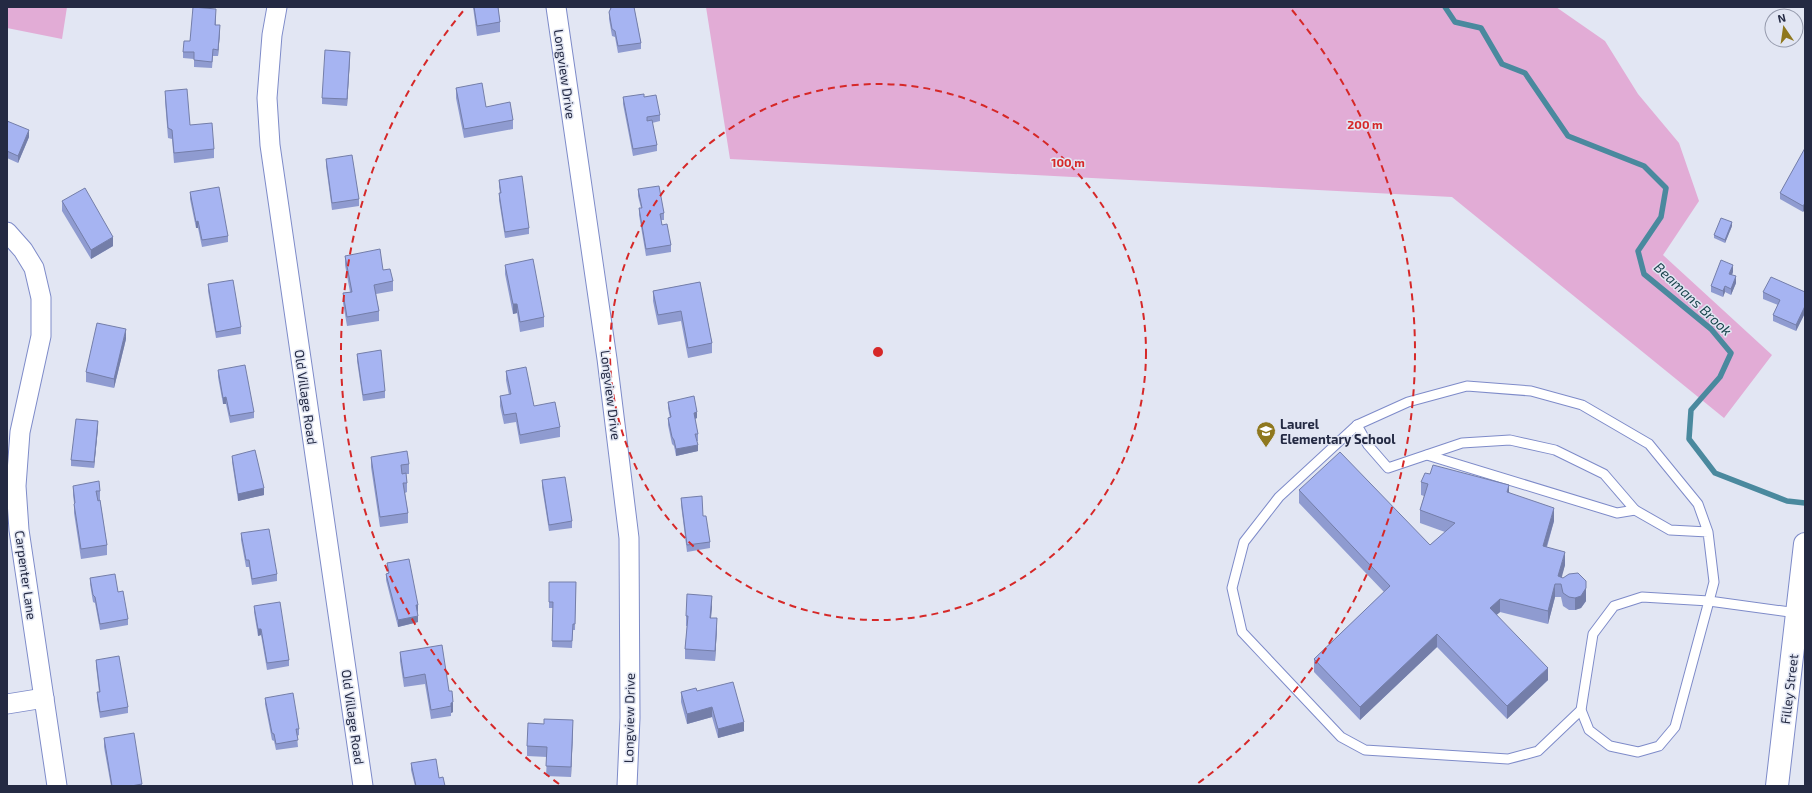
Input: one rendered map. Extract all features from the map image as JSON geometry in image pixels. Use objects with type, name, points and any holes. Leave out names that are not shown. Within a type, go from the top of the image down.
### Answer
[{"type":"street","name":"Old Village Road","points":[[277,7],[272,35],[267,98],[270,145],[363,786]]},
{"type":"street","name":"Longview Drive","points":[[556,7],[607,359],[629,538],[630,718],[627,786]]},
{"type":"street","name":"Carpenter Lane","points":[[7,232],[23,250],[34,268],[41,298],[41,336],[20,432],[16,486],[19,530],[57,786]]},
{"type":"street","name":"Filley Street","points":[[1778,786],[1805,544]]},
{"type":"street","points":[[7,704],[44,698]]},
{"type":"lane","points":[[1581,710],[1538,751],[1508,759],[1365,750],[1341,737],[1242,632],[1232,588],[1244,542],[1279,497],[1357,425],[1408,402],[1467,386],[1531,391],[1582,405],[1649,444],[1698,504],[1708,532],[1714,582],[1710,601],[1675,727],[1659,746],[1638,752],[1610,746],[1590,730],[1581,710],[1593,634],[1614,606],[1642,597],[1710,601],[1797,613]]},
{"type":"lane","points":[[1357,425],[1368,445],[1388,468],[1462,442],[1510,440],[1555,450],[1604,474],[1635,510],[1670,530],[1708,532]]},
{"type":"lane","points":[[1427,455],[1617,513],[1635,510]]},
{"type":"shaded area","points":[[7,7],[67,7],[62,39],[7,28]]},
{"type":"shaded area","points":[[706,7],[1556,7],[1605,41],[1638,94],[1679,143],[1699,201],[1663,255],[1772,355],[1724,418],[1452,197],[730,159]]},
{"type":"building","points":[[193,7],[216,9],[215,25],[220,25],[218,50],[213,49],[212,62],[194,60],[194,52],[183,52],[184,41],[190,41]]},
{"type":"building","points":[[474,7],[498,7],[500,22],[477,26]]},
{"type":"building","points":[[611,7],[634,7],[641,43],[618,46],[615,31],[612,29],[609,12]]},
{"type":"building","points":[[325,50],[350,52],[347,99],[322,98]]},
{"type":"building","points":[[482,83],[486,107],[510,102],[513,120],[464,129],[456,88]]},
{"type":"building","points":[[187,89],[190,125],[212,123],[214,149],[174,153],[172,130],[168,128],[165,91]]},
{"type":"building","points":[[644,94],[644,97],[656,95],[660,115],[647,117],[647,121],[652,120],[657,145],[633,149],[623,97]]},
{"type":"building","points":[[7,121],[29,130],[18,156],[7,151]]},
{"type":"building","points":[[1805,148],[1805,203],[1803,206],[1780,193]]},
{"type":"building","points":[[352,155],[359,199],[332,203],[326,159]]},
{"type":"building","points":[[522,176],[529,228],[505,232],[499,193],[501,193],[499,180]]},
{"type":"building","points":[[659,186],[664,213],[660,214],[662,225],[667,224],[671,245],[646,249],[639,208],[642,208],[638,189]]},
{"type":"building","points":[[219,187],[228,236],[202,240],[198,221],[196,222],[190,192]]},
{"type":"building","points":[[85,188],[113,237],[91,250],[62,201]]},
{"type":"building","points":[[1721,218],[1732,222],[1725,240],[1714,235]]},
{"type":"building","points":[[380,249],[383,270],[390,269],[393,281],[374,285],[379,311],[347,317],[343,293],[352,292],[345,256]]},
{"type":"building","points":[[533,259],[544,317],[520,322],[517,304],[513,304],[505,265]]},
{"type":"building","points":[[1721,260],[1733,265],[1729,274],[1736,276],[1731,289],[1725,286],[1723,291],[1711,286]]},
{"type":"building","points":[[1771,277],[1805,292],[1805,306],[1796,325],[1773,315],[1780,300],[1763,292]]},
{"type":"building","points":[[233,280],[241,327],[216,332],[208,284]]},
{"type":"building","points":[[700,282],[712,343],[688,348],[681,311],[658,315],[653,291]]},
{"type":"building","points":[[97,323],[126,329],[114,379],[86,372]]},
{"type":"building","points":[[381,350],[385,391],[363,395],[357,354]]},
{"type":"building","points":[[245,365],[254,412],[230,416],[226,397],[223,398],[218,370]]},
{"type":"building","points":[[526,367],[534,406],[555,402],[560,427],[520,435],[516,413],[504,415],[500,396],[511,394],[506,371]]},
{"type":"building","points":[[694,396],[697,412],[694,413],[698,434],[695,434],[698,445],[676,449],[668,418],[671,417],[668,402]]},
{"type":"building","points":[[76,419],[98,421],[94,462],[71,460]]},
{"type":"building","points":[[255,450],[264,488],[238,494],[232,456]]},
{"type":"building","points":[[407,451],[409,464],[401,465],[402,474],[406,473],[407,483],[403,483],[408,513],[380,517],[371,457]]},
{"type":"building","points":[[1340,452],[1430,545],[1455,523],[1420,510],[1428,484],[1421,482],[1425,473],[1430,474],[1433,465],[1509,485],[1507,492],[1554,508],[1543,546],[1565,552],[1558,576],[1563,578],[1569,574],[1578,573],[1586,581],[1586,588],[1581,596],[1575,598],[1569,597],[1563,593],[1561,584],[1555,584],[1548,611],[1500,599],[1490,608],[1548,668],[1507,706],[1437,634],[1360,707],[1314,659],[1390,586],[1299,490]]},
{"type":"building","points":[[565,477],[572,521],[549,525],[542,480]]},
{"type":"building","points":[[99,481],[100,491],[96,491],[98,501],[100,500],[107,545],[81,549],[74,504],[73,486]]},
{"type":"building","points":[[702,496],[703,516],[706,516],[710,542],[687,545],[681,498]]},
{"type":"building","points":[[269,529],[277,574],[252,579],[249,560],[246,560],[241,533]]},
{"type":"building","points":[[409,559],[418,605],[416,605],[418,616],[398,620],[386,574],[389,573],[387,563]]},
{"type":"building","points":[[115,574],[118,592],[123,591],[128,619],[100,624],[90,578]]},
{"type":"building","points":[[549,582],[576,582],[575,624],[573,624],[572,641],[552,641],[553,602],[549,602]]},
{"type":"building","points":[[687,594],[712,596],[710,618],[717,618],[715,651],[685,649],[688,616],[686,616]]},
{"type":"building","points":[[280,602],[289,660],[267,663],[261,629],[258,629],[254,606]]},
{"type":"building","points":[[442,645],[449,691],[452,691],[453,702],[451,703],[451,706],[431,710],[425,674],[404,678],[400,652]]},
{"type":"building","points":[[119,656],[128,707],[100,712],[97,692],[100,692],[96,660]]},
{"type":"building","points":[[733,682],[744,722],[718,729],[712,707],[687,714],[681,692],[696,688],[697,691]]},
{"type":"building","points":[[293,693],[299,729],[296,729],[298,740],[276,744],[274,734],[272,733],[265,698]]},
{"type":"building","points":[[544,719],[573,720],[571,767],[546,766],[547,747],[527,746],[528,723],[544,724]]},
{"type":"building","points":[[134,733],[142,784],[131,786],[112,786],[104,738]]},
{"type":"building","points":[[436,759],[439,778],[443,777],[445,786],[416,786],[411,763]]},
{"type":"waterway","name":"Beamans Brook","points":[[1445,7],[1455,22],[1481,28],[1502,64],[1525,73],[1568,136],[1644,166],[1666,188],[1661,217],[1638,251],[1644,274],[1711,329],[1731,353],[1720,377],[1691,410],[1689,439],[1715,473],[1787,501],[1805,503]]},
{"type":"place","name":"Laurel Elementary School","points":[[1266,448]]}]
